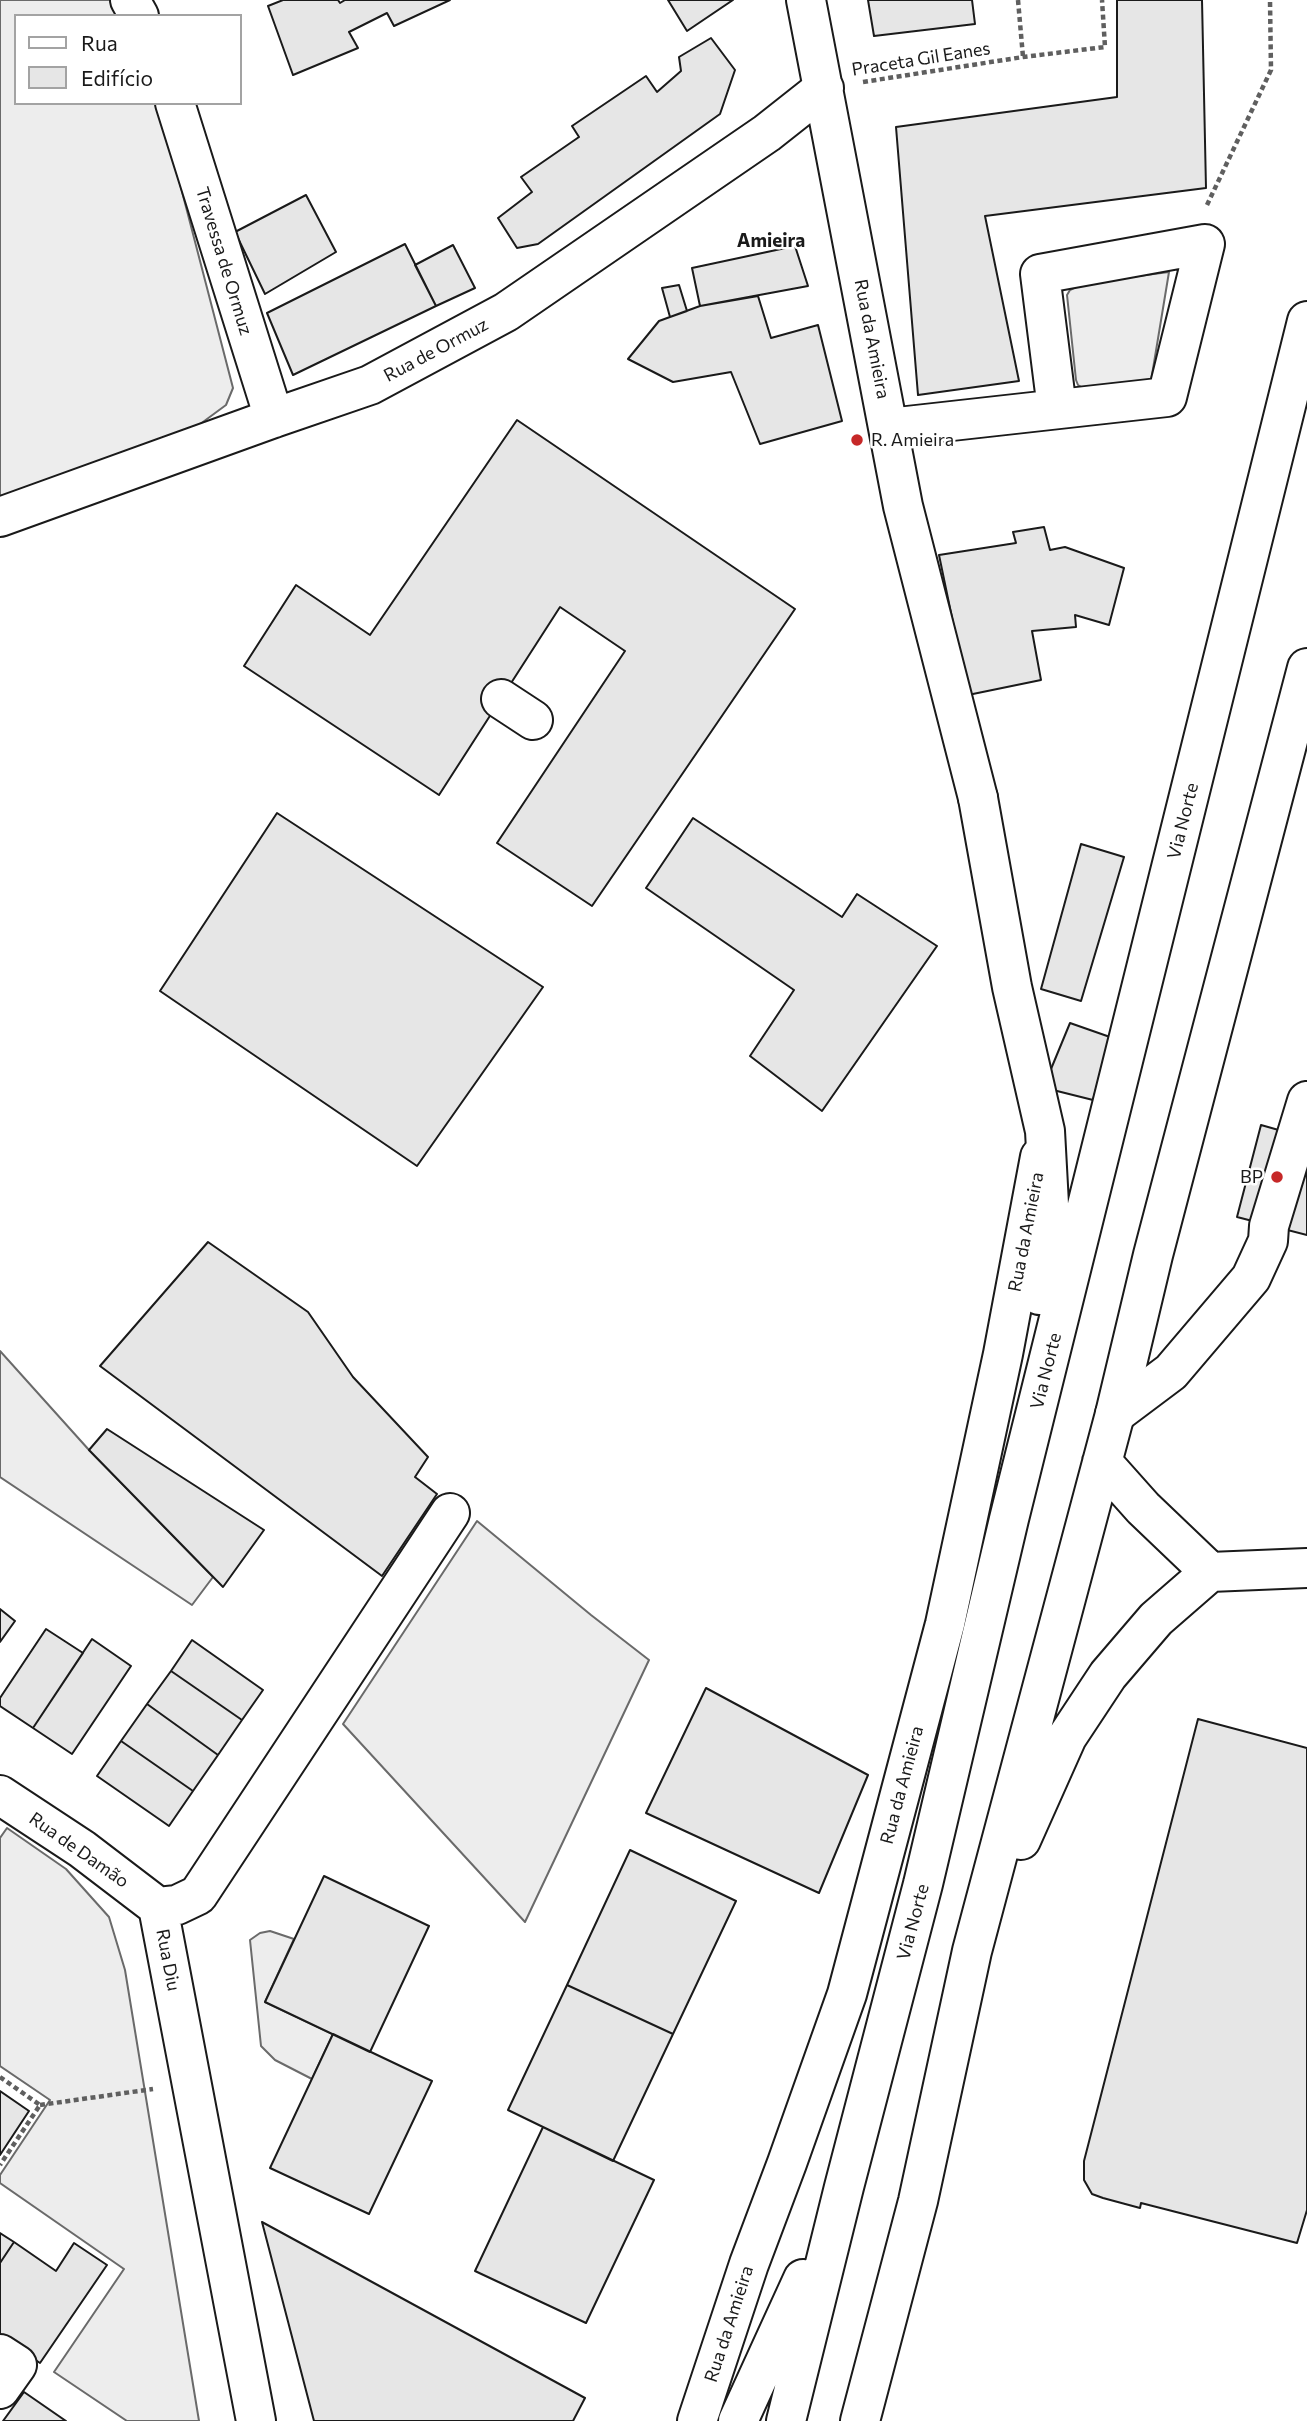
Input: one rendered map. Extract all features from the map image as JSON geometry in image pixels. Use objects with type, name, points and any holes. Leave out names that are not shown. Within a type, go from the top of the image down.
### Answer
[{"type":"main road","name":"Rua da Amieira","points":[[697,2421],[749,2263],[787,2164],[850,1981],[945,1624],[1003,1354],[1045,1131],[1012,987],[978,798],[903,506],[806,0]]},
{"type":"main road","name":"Rua de Ormuz","points":[[0,517],[370,385],[506,312],[767,133],[824,88]]},
{"type":"main road","name":"Travessa de Ormuz","points":[[176,105],[274,418]]},
{"type":"main road","points":[[889,428],[1167,397],[1205,244],[1040,274],[1057,409]]},
{"type":"main road","name":"Via Norte","points":[[786,2421],[923,1884],[1009,1519],[1307,321]]},
{"type":"main road","points":[[860,2421],[918,2202],[972,1951],[1115,1414],[1153,1255],[1307,668]]},
{"type":"main road","points":[[501,699],[533,720]]},
{"type":"main road","points":[[1115,1414],[1171,1372],[1251,1278],[1268,1241],[1269,1226],[1307,1101]]},
{"type":"main road","points":[[1009,1519],[1034,1321],[1051,1241],[1045,1131]]},
{"type":"main road","points":[[1102,1462],[1143,1508],[1210,1573]]},
{"type":"main road","name":"Rua Diu","points":[[256,2421],[158,1907],[177,1905],[198,1895],[450,1513]]},
{"type":"main road","points":[[972,1951],[1067,1737],[1108,1675],[1156,1619],[1210,1573],[1307,1568]]},
{"type":"main road","name":"Rua de Damão","points":[[0,1797],[82,1849],[158,1907]]},
{"type":"main road","points":[[738,2421],[844,2187]]},
{"type":"main road","points":[[0,2354],[17,2365],[0,2389]]},
{"type":"path","points":[[1018,0],[1023,57]]},
{"type":"path","name":"Praceta Gil Eanes","points":[[824,88],[1105,47],[1102,0]]},
{"type":"path","points":[[1186,248],[1270,70],[1270,0]]},
{"type":"path","points":[[0,2077],[40,2105],[191,2084]]},
{"type":"path","points":[[0,2165],[40,2105]]},
{"type":"shaded area","points":[[0,0],[110,0],[119,14],[14,14],[14,105],[160,105],[233,388],[226,405],[188,433],[35,489],[0,496]]},
{"type":"shaded area","points":[[1169,272],[1151,381],[1083,388],[1078,385],[1067,295],[1070,290],[1084,283]]},
{"type":"shaded area","points":[[0,1351],[89,1450],[213,1577],[192,1605],[0,1477]]},
{"type":"shaded area","points":[[477,1521],[649,1660],[525,1922],[343,1724]]},
{"type":"shaded area","points":[[7,1828],[66,1869],[109,1917],[125,1970],[199,2421],[127,2421],[54,2372],[124,2269],[0,2183],[0,2175],[50,2100],[0,2066],[0,1838]]},
{"type":"shaded area","points":[[270,1931],[294,1939],[265,2002],[333,2034],[312,2079],[275,2060],[261,2046],[250,1940],[260,1933]]},
{"type":"building","points":[[283,0],[338,0],[340,3],[345,0],[450,0],[394,26],[387,13],[349,32],[358,48],[293,75],[268,6]]},
{"type":"building","points":[[668,0],[733,0],[687,31]]},
{"type":"building","points":[[868,0],[972,0],[975,24],[874,36]]},
{"type":"building","points":[[1117,0],[1202,0],[1206,188],[985,216],[1019,381],[918,395],[896,127],[1117,97]]},
{"type":"building","points":[[711,38],[735,70],[720,114],[538,244],[517,248],[498,218],[532,192],[521,177],[579,137],[572,126],[646,76],[657,92],[681,71],[679,57]]},
{"type":"building","points":[[306,195],[336,252],[265,294],[235,232]]},
{"type":"building","points":[[405,244],[436,306],[293,375],[267,313]]},
{"type":"building","points":[[453,245],[475,288],[436,306],[415,265]]},
{"type":"building","points":[[795,246],[808,286],[700,306],[692,268]]},
{"type":"building","points":[[679,285],[687,311],[670,317],[662,288]]},
{"type":"building","points":[[758,296],[771,338],[818,325],[842,421],[760,444],[731,372],[673,382],[628,359],[659,321],[700,306]]},
{"type":"building","points":[[517,420],[795,609],[592,906],[497,843],[625,651],[560,607],[439,795],[244,666],[296,585],[370,635]]},
{"type":"building","points":[[1044,527],[1050,550],[1065,547],[1124,568],[1109,625],[1075,615],[1076,627],[1032,631],[1041,680],[968,695],[939,555],[1016,543],[1013,532]]},
{"type":"building","points":[[277,813],[543,987],[417,1166],[160,991]]},
{"type":"building","points":[[693,818],[842,917],[857,894],[937,946],[822,1111],[750,1056],[794,990],[646,888]]},
{"type":"building","points":[[1081,844],[1124,857],[1081,1001],[1041,989]]},
{"type":"building","points":[[1070,1023],[1110,1037],[1093,1100],[1053,1090],[1051,1069]]},
{"type":"building","name":"BP","points":[[1261,1125],[1307,1138],[1307,1235],[1237,1217]]},
{"type":"building","points":[[208,1242],[308,1312],[353,1377],[428,1457],[415,1477],[437,1494],[382,1576],[100,1366]]},
{"type":"building","points":[[107,1429],[264,1530],[223,1587],[89,1450]]},
{"type":"building","points":[[0,1609],[15,1621],[0,1642]]},
{"type":"building","points":[[46,1629],[83,1653],[33,1728],[0,1706],[0,1698]]},
{"type":"building","points":[[92,1639],[131,1666],[72,1754],[33,1728]]},
{"type":"building","points":[[192,1640],[263,1690],[242,1720],[171,1671]]},
{"type":"building","points":[[171,1671],[242,1720],[218,1755],[147,1704]]},
{"type":"building","points":[[706,1688],[868,1775],[819,1893],[646,1813]]},
{"type":"building","points":[[147,1704],[218,1755],[193,1791],[121,1741]]},
{"type":"building","points":[[1198,1719],[1307,1748],[1307,2210],[1297,2243],[1141,2203],[1140,2208],[1103,2198],[1092,2194],[1084,2180],[1084,2161]]},
{"type":"building","points":[[121,1741],[193,1791],[169,1826],[97,1776]]},
{"type":"building","points":[[630,1850],[736,1901],[673,2034],[567,1985]]},
{"type":"building","points":[[324,1876],[429,1926],[370,2052],[265,2002]]},
{"type":"building","points":[[567,1985],[673,2034],[613,2161],[508,2110]]},
{"type":"building","points":[[333,2034],[432,2081],[369,2214],[270,2168]]},
{"type":"building","points":[[0,2091],[29,2111],[0,2155]]},
{"type":"building","points":[[543,2127],[654,2180],[586,2323],[475,2271]]},
{"type":"building","points":[[262,2222],[585,2398],[573,2421],[314,2421]]},
{"type":"building","points":[[0,2233],[14,2242],[0,2263]]},
{"type":"building","points":[[14,2242],[56,2271],[74,2243],[107,2265],[40,2363],[0,2336],[0,2263]]},
{"type":"building","points":[[24,2392],[66,2421],[3,2421]]},
{"type":"place","name":"R. Amieira","points":[[857,440]]},
{"type":"place","name":"BP","points":[[1277,1177]]},
{"type":"district","name":"Amieira","points":[[771,241]]}]
